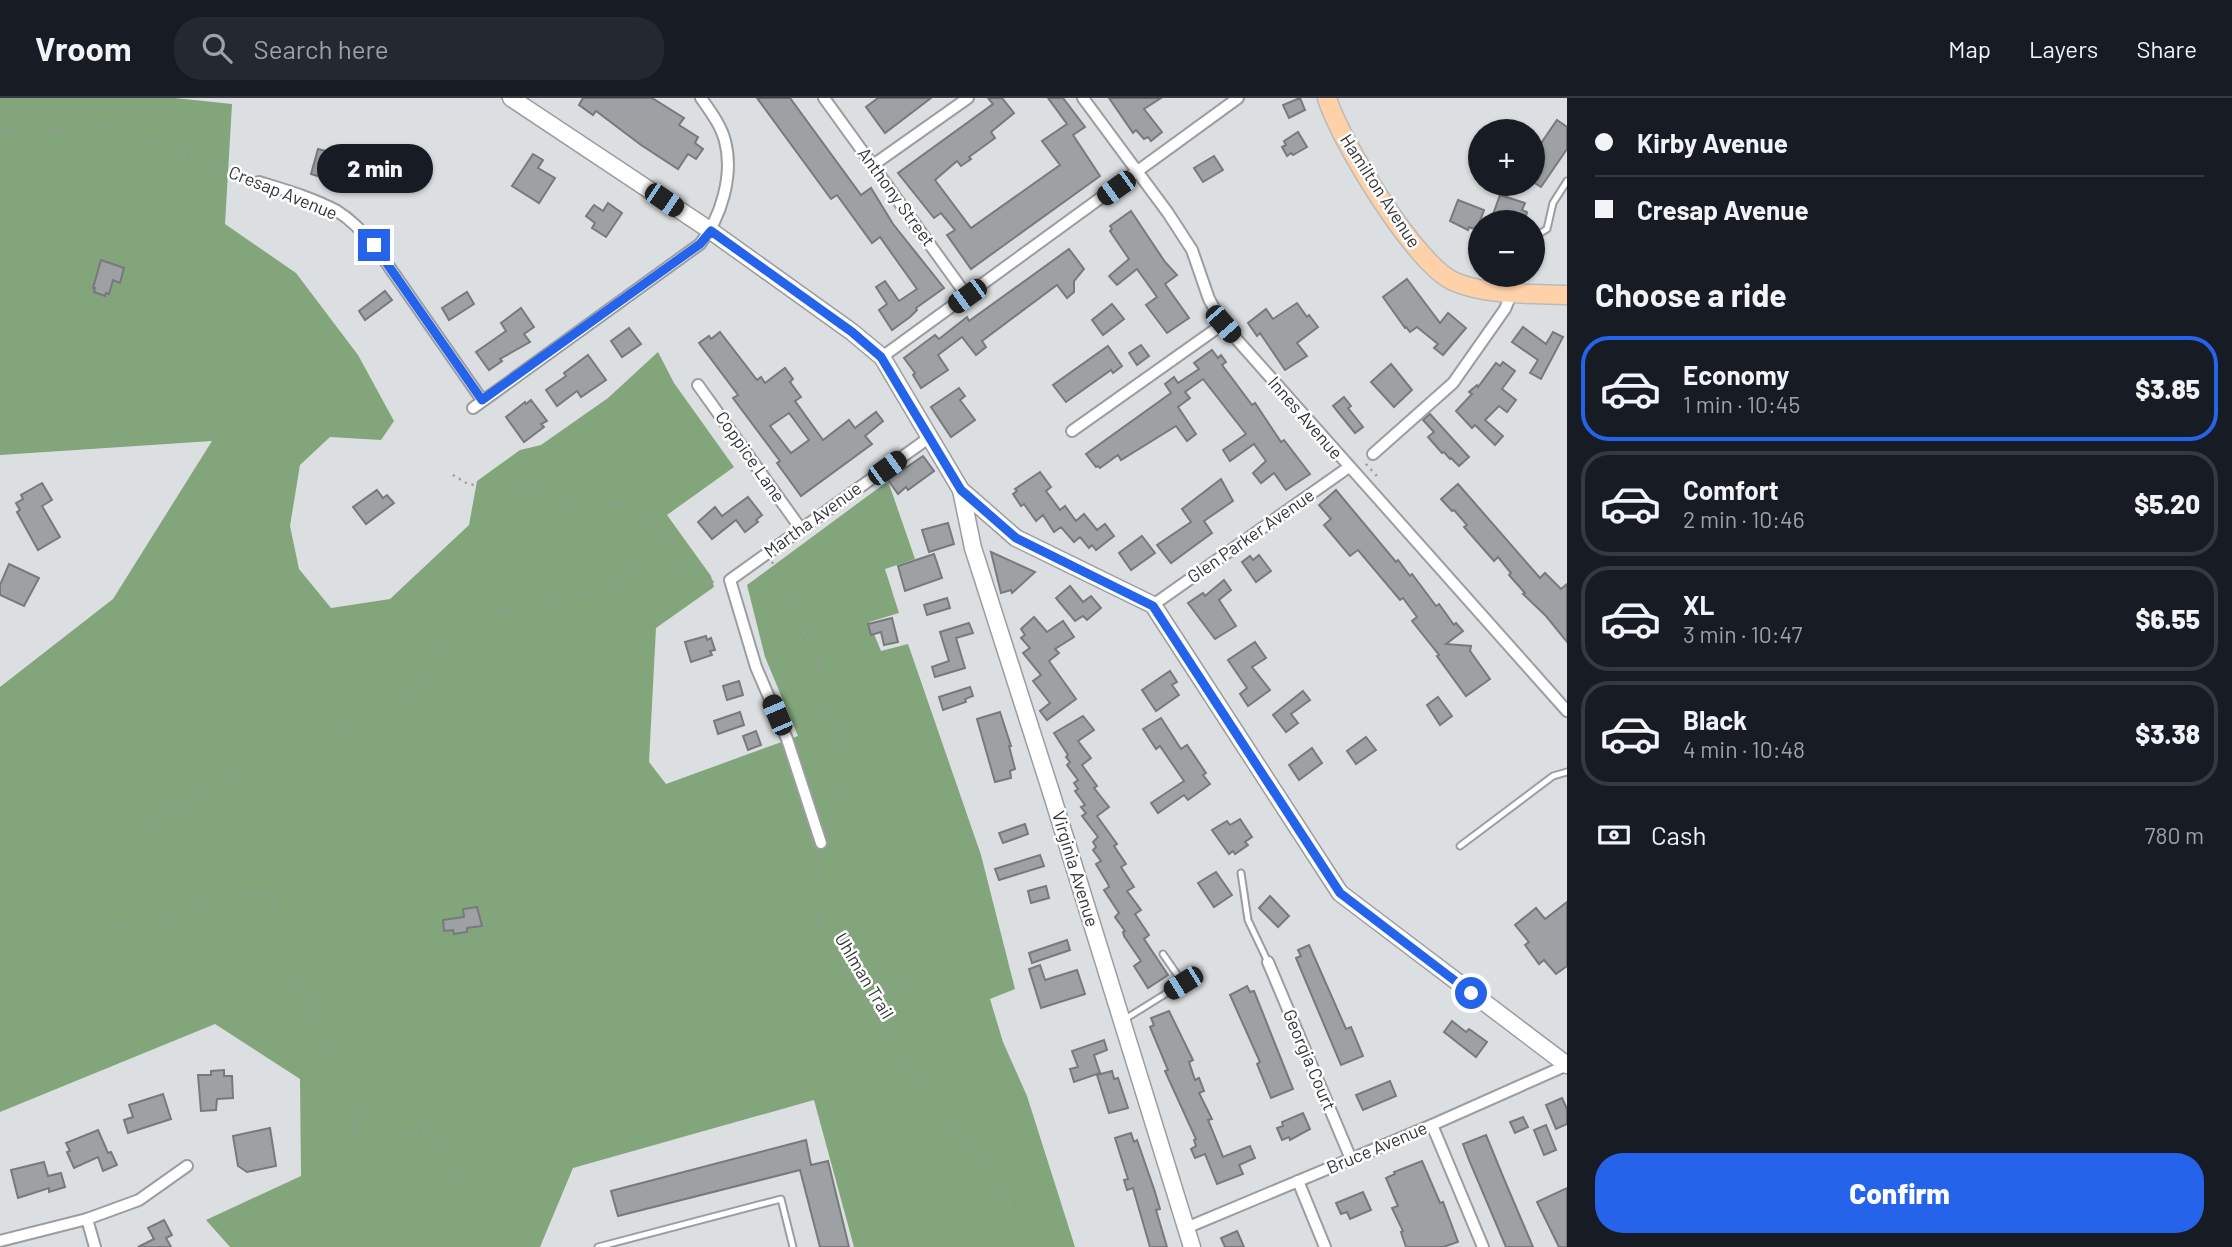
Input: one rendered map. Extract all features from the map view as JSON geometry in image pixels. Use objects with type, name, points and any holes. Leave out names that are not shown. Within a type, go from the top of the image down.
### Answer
[{"type":"main road","name":"Hamilton Avenue","points":[[1327,98],[1334,120],[1383,203],[1409,240],[1438,272],[1469,286],[1567,295]]},
{"type":"street","points":[[701,98],[714,116],[725,140],[728,168],[724,193],[711,231]]},
{"type":"street","name":"Anthony Street","points":[[824,98],[967,296]]},
{"type":"street","points":[[873,165],[968,98]]},
{"type":"street","name":"Innes Avenue","points":[[1083,98],[1192,250],[1209,299],[1223,324],[1567,711]]},
{"type":"street","points":[[881,357],[1235,99]]},
{"type":"street","points":[[518,100],[711,231],[852,332],[881,357],[961,490],[1016,538],[1153,606],[1340,893],[1567,1065]]},
{"type":"street","name":"Cresap Avenue","points":[[259,182],[321,203],[353,223],[374,245],[478,404],[700,244],[711,231]]},
{"type":"street","points":[[1368,458],[1453,383],[1505,309],[1512,292]]},
{"type":"street","points":[[1072,431],[1223,324]]},
{"type":"street","name":"Coppice Lane","points":[[698,385],[801,529]]},
{"type":"street","name":"Martha Avenue","points":[[730,580],[930,437]]},
{"type":"street","name":"Glen Parker Avenue","points":[[1153,606],[1349,467]]},
{"type":"street","name":"Virginia Avenue","points":[[961,490],[973,548],[1192,1247]]},
{"type":"street","points":[[730,580],[756,667],[787,739],[821,843]]},
{"type":"street","name":"Georgia Court","points":[[1268,962],[1351,1158]]},
{"type":"street","name":"Bruce Avenue","points":[[1186,1228],[1567,1065]]},
{"type":"street","points":[[1432,1125],[1483,1247]]},
{"type":"street","points":[[0,1241],[88,1219],[139,1200],[187,1166]]},
{"type":"street","points":[[1298,1181],[1325,1247]]},
{"type":"street","points":[[88,1219],[95,1247]]},
{"type":"lane","points":[[1545,230],[1553,203],[1567,181]]},
{"type":"lane","points":[[1460,846],[1553,776],[1567,772]]},
{"type":"lane","points":[[1241,873],[1248,920],[1268,962]]},
{"type":"lane","points":[[1122,1021],[1183,983],[1163,954]]},
{"type":"lane","points":[[598,1247],[781,1199],[793,1247]]},
{"type":"path","name":"Cresap Avenue","points":[[0,133],[109,126],[259,182]]},
{"type":"path","points":[[1368,458],[1377,476],[1375,478]]},
{"type":"path","points":[[453,475],[468,484],[505,489],[531,488],[565,503],[626,505],[658,523],[674,543],[681,579]]},
{"type":"path","name":"Uhlman Trail","points":[[766,554],[777,567],[818,660],[823,706],[837,725],[844,787],[821,843],[815,889],[818,920],[839,964],[886,1037],[929,1094],[951,1129],[989,1166],[998,1188],[1011,1204],[1000,1220],[972,1240],[967,1247]]},
{"type":"path","points":[[477,1235],[445,1154],[429,1132],[357,1137],[351,1125],[364,1105],[360,1094],[328,1051],[310,1016],[311,999],[285,966],[271,940],[275,899],[272,893],[253,893],[220,899],[141,929],[115,927],[107,916],[108,892],[149,821],[175,809],[305,734],[330,726],[376,739],[388,730],[395,709],[402,699],[414,695],[434,657],[453,640],[458,622],[468,616],[489,617],[515,608],[564,601],[581,594],[600,593],[617,588],[640,561],[652,559],[672,576],[681,579],[713,582],[730,580]]},
{"type":"path","points":[[864,999],[913,983]]},
{"type":"green space","points":[[0,98],[175,98],[232,104],[225,224],[296,273],[358,355],[394,421],[381,440],[330,437],[300,465],[290,526],[299,569],[331,608],[390,599],[469,525],[477,481],[520,450],[541,445],[608,398],[658,352],[674,383],[734,467],[667,515],[711,576],[714,587],[656,628],[649,762],[666,784],[798,736],[765,657],[747,585],[888,481],[915,559],[885,569],[899,613],[869,622],[881,651],[908,644],[981,855],[1015,989],[990,999],[1003,1042],[1027,1096],[1075,1247],[854,1247],[814,1100],[573,1168],[540,1247],[230,1247],[206,1220],[301,1176],[300,1079],[215,1024],[0,1112],[0,687],[113,599],[212,441],[0,455]]},
{"type":"building","points":[[583,98],[652,98],[684,118],[679,125],[698,137],[695,143],[703,149],[696,159],[688,154],[678,169],[596,111],[593,115],[579,105]]},
{"type":"building","points":[[757,98],[790,98],[861,195],[871,188],[893,224],[944,288],[892,330],[879,310],[887,304],[876,287],[885,281],[899,301],[917,289],[880,237],[872,243],[837,195],[831,199]]},
{"type":"building","points":[[878,98],[931,98],[885,133],[866,107]]},
{"type":"building","points":[[988,98],[1002,98],[1014,113],[991,132],[995,138],[969,157],[971,159],[961,166],[957,161],[935,180],[971,228],[1060,165],[1042,141],[1067,124],[1048,98],[1063,98],[1085,127],[1073,135],[1100,176],[971,269],[947,235],[955,230],[941,213],[934,218],[898,173],[993,104]]},
{"type":"building","points":[[1109,98],[1161,98],[1144,109],[1162,132],[1151,141],[1148,137],[1144,139],[1136,130],[1133,133]]},
{"type":"building","points":[[1300,98],[1305,110],[1289,118],[1283,105]]},
{"type":"building","points":[[1557,120],[1567,127],[1567,149],[1545,181],[1545,138]]},
{"type":"building","points":[[1298,132],[1307,147],[1287,156],[1282,147],[1286,145],[1284,141]]},
{"type":"building","points":[[318,149],[330,152],[321,177],[311,174]]},
{"type":"building","points":[[533,154],[543,160],[538,168],[555,178],[539,203],[512,186]]},
{"type":"building","points":[[1214,156],[1223,170],[1203,182],[1194,168]]},
{"type":"building","points":[[1500,196],[1525,203],[1522,210],[1495,210]]},
{"type":"building","points":[[1458,200],[1484,210],[1468,210],[1468,230],[1450,221]]},
{"type":"building","points":[[608,203],[622,213],[606,237],[592,228],[595,223],[586,216],[594,205],[603,211]]},
{"type":"building","points":[[1131,211],[1165,262],[1177,275],[1165,284],[1189,318],[1167,333],[1146,305],[1157,297],[1137,269],[1117,285],[1109,276],[1129,259],[1110,231],[1110,226]]},
{"type":"building","points":[[1069,249],[1084,269],[1074,281],[1074,292],[1067,298],[1057,285],[982,341],[986,347],[976,355],[962,337],[938,355],[948,370],[921,388],[913,375],[915,373],[904,358],[935,335],[939,339],[967,317],[969,321]]},
{"type":"building","points":[[101,260],[124,268],[120,283],[113,280],[109,294],[106,293],[105,296],[94,292],[93,288]]},
{"type":"building","points":[[1407,279],[1440,323],[1448,313],[1466,328],[1443,355],[1434,348],[1438,344],[1417,327],[1410,332],[1405,328],[1383,297]]},
{"type":"building","points":[[385,291],[392,300],[365,320],[359,311]]},
{"type":"building","points":[[467,292],[474,304],[449,320],[442,308]]},
{"type":"building","points":[[1297,303],[1318,327],[1297,343],[1307,356],[1285,370],[1260,333],[1257,336],[1248,323],[1266,309],[1273,319]]},
{"type":"building","points":[[1112,304],[1124,319],[1103,335],[1092,320]]},
{"type":"building","points":[[521,308],[534,327],[524,334],[530,342],[500,359],[502,361],[489,370],[476,352],[506,331],[501,323]]},
{"type":"building","points":[[1523,327],[1546,344],[1553,332],[1563,337],[1541,379],[1530,373],[1538,360],[1512,342]]},
{"type":"building","points":[[629,328],[641,344],[622,357],[611,341]]},
{"type":"building","points":[[720,332],[757,380],[761,377],[765,383],[785,368],[793,379],[790,382],[801,397],[795,401],[823,440],[849,420],[855,428],[876,412],[883,421],[865,436],[872,444],[801,496],[777,463],[780,461],[733,398],[738,395],[699,343],[709,336],[711,339]],"holes":[[[789,413],[809,440],[791,453],[770,426]]]},
{"type":"building","points":[[1141,345],[1149,356],[1137,365],[1129,353]]},
{"type":"building","points":[[1108,346],[1122,366],[1113,373],[1111,370],[1066,402],[1053,385]]},
{"type":"building","points":[[1212,350],[1218,358],[1221,355],[1226,362],[1222,365],[1252,405],[1255,403],[1281,442],[1284,440],[1310,474],[1286,490],[1274,473],[1261,483],[1253,473],[1266,461],[1254,444],[1230,461],[1223,450],[1246,434],[1203,379],[1185,392],[1190,398],[1178,407],[1196,434],[1187,441],[1176,426],[1121,460],[1118,455],[1100,468],[1096,467],[1086,454],[1171,393],[1165,384],[1174,377],[1178,383],[1199,369],[1194,363]]},
{"type":"building","points":[[588,355],[606,380],[581,397],[577,391],[557,406],[546,390]]},
{"type":"building","points":[[1503,362],[1515,371],[1502,389],[1516,400],[1507,412],[1499,406],[1485,420],[1503,436],[1495,445],[1475,425],[1472,428],[1456,411],[1472,394],[1469,392],[1477,385],[1478,387],[1496,363],[1500,366]]},
{"type":"building","points":[[1391,364],[1412,390],[1394,407],[1371,382]]},
{"type":"building","points":[[959,388],[965,396],[960,400],[975,420],[951,437],[931,407]]},
{"type":"building","points":[[1344,397],[1351,406],[1348,408],[1363,427],[1355,433],[1333,406]]},
{"type":"building","points":[[531,400],[547,421],[541,424],[544,427],[524,442],[506,417]]},
{"type":"building","points":[[1430,414],[1469,457],[1459,466],[1442,453],[1428,437],[1434,432],[1423,420]]},
{"type":"building","points":[[923,456],[934,471],[898,494],[888,480]]},
{"type":"building","points":[[1040,472],[1051,487],[1046,491],[1060,510],[1065,506],[1076,521],[1084,514],[1097,530],[1105,524],[1114,536],[1096,550],[1092,545],[1089,548],[1080,537],[1074,542],[1061,527],[1054,532],[1043,515],[1036,521],[1013,494],[1017,491],[1015,489]]},
{"type":"building","points":[[1221,479],[1233,501],[1204,521],[1212,533],[1171,563],[1157,545],[1191,522],[1182,509]]},
{"type":"building","points":[[42,483],[52,500],[42,506],[60,537],[38,550],[17,512],[20,510],[16,503],[23,499],[21,495]]},
{"type":"building","points":[[1458,484],[1540,578],[1545,573],[1561,589],[1567,584],[1567,642],[1523,594],[1525,593],[1498,557],[1494,561],[1464,527],[1467,525],[1441,499]]},
{"type":"building","points":[[377,490],[383,498],[387,495],[394,503],[366,524],[353,507]]},
{"type":"building","points":[[1336,490],[1396,562],[1398,560],[1410,576],[1412,574],[1436,606],[1439,604],[1454,625],[1456,623],[1463,631],[1446,644],[1471,646],[1470,651],[1490,679],[1466,696],[1412,621],[1417,617],[1403,598],[1400,600],[1358,550],[1350,556],[1324,525],[1331,519],[1319,505]]},
{"type":"building","points":[[748,497],[762,515],[756,520],[758,522],[745,532],[736,520],[712,539],[698,522],[715,507],[722,516]]},
{"type":"building","points":[[948,523],[954,544],[929,552],[922,530]]},
{"type":"building","points":[[1142,536],[1155,553],[1131,570],[1119,553]]},
{"type":"building","points":[[991,552],[1035,572],[1012,593],[1011,590],[1001,593]]},
{"type":"building","points":[[934,554],[942,578],[905,591],[898,566]]},
{"type":"building","points":[[1259,555],[1271,571],[1256,582],[1242,562],[1250,556],[1253,560]]},
{"type":"building","points":[[9,564],[39,578],[24,606],[0,595],[0,585]]},
{"type":"building","points":[[1224,580],[1231,590],[1219,600],[1236,626],[1215,639],[1188,603],[1203,593],[1205,596]]},
{"type":"building","points":[[1070,586],[1083,602],[1091,596],[1101,608],[1087,620],[1083,616],[1075,621],[1056,598]]},
{"type":"building","points":[[947,598],[950,608],[927,615],[924,605]]},
{"type":"building","points":[[1034,617],[1047,632],[1063,621],[1074,637],[1055,649],[1059,653],[1049,661],[1076,699],[1047,720],[1040,711],[1050,703],[1033,681],[1041,675],[1023,653],[1030,648],[1021,638],[1025,635],[1021,629]]},
{"type":"building","points":[[892,618],[898,642],[884,645],[881,632],[871,635],[868,624]]},
{"type":"building","points":[[969,623],[973,633],[956,638],[965,668],[935,677],[932,667],[949,661],[940,632]]},
{"type":"building","points":[[706,636],[707,640],[711,638],[715,650],[710,651],[712,655],[691,662],[685,642]]},
{"type":"building","points":[[1255,642],[1266,658],[1252,667],[1270,690],[1248,706],[1240,694],[1247,688],[1228,660]]},
{"type":"building","points":[[1170,671],[1177,682],[1172,685],[1179,695],[1156,711],[1142,690]]},
{"type":"building","points":[[739,681],[743,695],[727,700],[723,686]]},
{"type":"building","points":[[970,687],[973,696],[965,699],[966,702],[943,710],[939,697]]},
{"type":"building","points":[[1303,691],[1310,700],[1291,714],[1298,723],[1286,732],[1273,715]]},
{"type":"building","points":[[1438,697],[1452,716],[1440,725],[1427,705]]},
{"type":"building","points":[[740,712],[744,725],[718,734],[714,721]]},
{"type":"building","points":[[1000,712],[1015,769],[1010,771],[1011,778],[995,782],[977,719]]},
{"type":"building","points":[[1083,716],[1094,730],[1078,741],[1091,758],[1082,765],[1097,786],[1094,788],[1109,807],[1097,816],[1117,844],[1114,846],[1126,864],[1121,867],[1134,887],[1127,891],[1141,910],[1135,914],[1149,935],[1144,939],[1168,975],[1148,988],[1134,966],[1141,961],[1124,936],[1125,931],[1115,917],[1119,913],[1104,890],[1109,887],[1096,864],[1101,861],[1093,850],[1096,847],[1093,842],[1098,837],[1082,816],[1086,813],[1081,807],[1085,805],[1075,791],[1078,789],[1074,783],[1078,780],[1067,765],[1070,762],[1066,757],[1068,755],[1054,733]]},
{"type":"building","points":[[1161,718],[1181,749],[1187,745],[1206,773],[1203,775],[1210,784],[1188,800],[1184,795],[1158,813],[1151,803],[1184,781],[1160,746],[1156,749],[1143,729]]},
{"type":"building","points":[[756,731],[761,745],[748,750],[743,736]]},
{"type":"building","points":[[1366,737],[1376,750],[1356,764],[1347,751]]},
{"type":"building","points":[[1312,748],[1322,763],[1299,780],[1289,765]]},
{"type":"building","points":[[1240,819],[1252,837],[1245,842],[1248,845],[1235,854],[1233,851],[1229,854],[1212,830],[1227,821],[1230,825]]},
{"type":"building","points":[[1025,824],[1028,834],[1003,843],[999,833]]},
{"type":"building","points":[[1040,855],[1044,866],[999,880],[995,869]]},
{"type":"building","points":[[1216,872],[1232,895],[1214,907],[1198,883]]},
{"type":"building","points":[[1046,886],[1049,898],[1031,903],[1028,891]]},
{"type":"building","points":[[1270,896],[1289,916],[1278,927],[1259,908]]},
{"type":"building","points":[[1567,902],[1567,966],[1556,974],[1544,960],[1539,964],[1525,945],[1529,942],[1515,925],[1536,908],[1545,919]]},
{"type":"building","points":[[477,907],[482,926],[467,928],[467,932],[454,934],[453,930],[444,931],[443,920],[464,917],[463,909]]},
{"type":"building","points":[[1067,940],[1070,950],[1032,963],[1029,953]]},
{"type":"building","points":[[1309,945],[1346,1029],[1351,1027],[1363,1056],[1341,1065],[1296,958],[1301,956],[1298,950]]},
{"type":"building","points":[[1040,965],[1045,980],[1077,970],[1085,994],[1041,1008],[1029,969]]},
{"type":"building","points":[[1247,986],[1250,992],[1254,991],[1293,1089],[1271,1098],[1257,1064],[1260,1062],[1230,995]]},
{"type":"building","points":[[1169,1011],[1193,1060],[1189,1062],[1195,1080],[1199,1078],[1204,1091],[1199,1093],[1212,1119],[1208,1120],[1223,1157],[1250,1146],[1255,1158],[1239,1165],[1243,1174],[1217,1184],[1205,1154],[1195,1158],[1191,1149],[1196,1146],[1196,1139],[1165,1071],[1168,1070],[1150,1027],[1154,1025],[1151,1018]]},
{"type":"building","points":[[1452,1021],[1466,1032],[1469,1029],[1487,1042],[1476,1057],[1444,1032]]},
{"type":"building","points":[[1104,1040],[1107,1050],[1094,1055],[1100,1073],[1074,1082],[1070,1069],[1078,1067],[1072,1051]]},
{"type":"building","points":[[224,1070],[224,1076],[232,1076],[233,1098],[217,1099],[216,1110],[201,1111],[198,1075],[211,1075],[211,1071]]},
{"type":"building","points":[[1112,1071],[1114,1079],[1118,1078],[1128,1108],[1109,1113],[1097,1075]]},
{"type":"building","points":[[1390,1081],[1396,1096],[1363,1110],[1356,1095]]},
{"type":"building","points":[[163,1094],[171,1119],[128,1133],[124,1120],[133,1117],[129,1105]]},
{"type":"building","points":[[1562,1098],[1567,1109],[1567,1124],[1556,1129],[1546,1105]]},
{"type":"building","points":[[1303,1113],[1310,1129],[1290,1140],[1289,1137],[1282,1140],[1277,1128],[1283,1126],[1282,1122]]},
{"type":"building","points":[[1523,1117],[1528,1127],[1515,1133],[1510,1122]]},
{"type":"building","points":[[1546,1125],[1556,1150],[1544,1155],[1534,1130]]},
{"type":"building","points":[[270,1128],[276,1166],[247,1172],[238,1166],[233,1136]]},
{"type":"building","points":[[98,1130],[108,1153],[111,1152],[117,1165],[103,1171],[98,1157],[74,1168],[66,1143]]},
{"type":"building","points":[[1131,1133],[1134,1142],[1137,1140],[1155,1192],[1160,1209],[1156,1210],[1167,1247],[1150,1247],[1133,1188],[1127,1190],[1124,1180],[1128,1179],[1115,1138]]},
{"type":"building","points":[[1486,1135],[1533,1247],[1506,1247],[1469,1160],[1463,1144]]},
{"type":"building","points":[[806,1140],[811,1165],[828,1161],[849,1247],[820,1247],[800,1170],[618,1216],[611,1191]]},
{"type":"building","points":[[1422,1161],[1440,1203],[1443,1202],[1458,1242],[1443,1247],[1406,1247],[1401,1232],[1403,1231],[1392,1208],[1398,1206],[1386,1178]]},
{"type":"building","points":[[44,1162],[48,1176],[61,1173],[65,1187],[49,1192],[49,1188],[18,1198],[11,1170]]},
{"type":"building","points":[[1567,1188],[1567,1247],[1559,1247],[1537,1202]]},
{"type":"building","points":[[1363,1192],[1371,1210],[1350,1219],[1347,1212],[1341,1214],[1336,1203]]},
{"type":"building","points":[[164,1220],[172,1235],[166,1238],[171,1247],[138,1247],[154,1239],[148,1228]]},
{"type":"building","points":[[1237,1231],[1244,1247],[1225,1247],[1221,1238]]},
{"type":"route","points":[[374,245],[482,400],[700,244],[711,231],[852,332],[881,357],[961,490],[1000,525],[1039,551],[1153,606],[1340,893],[1471,993]]}]
